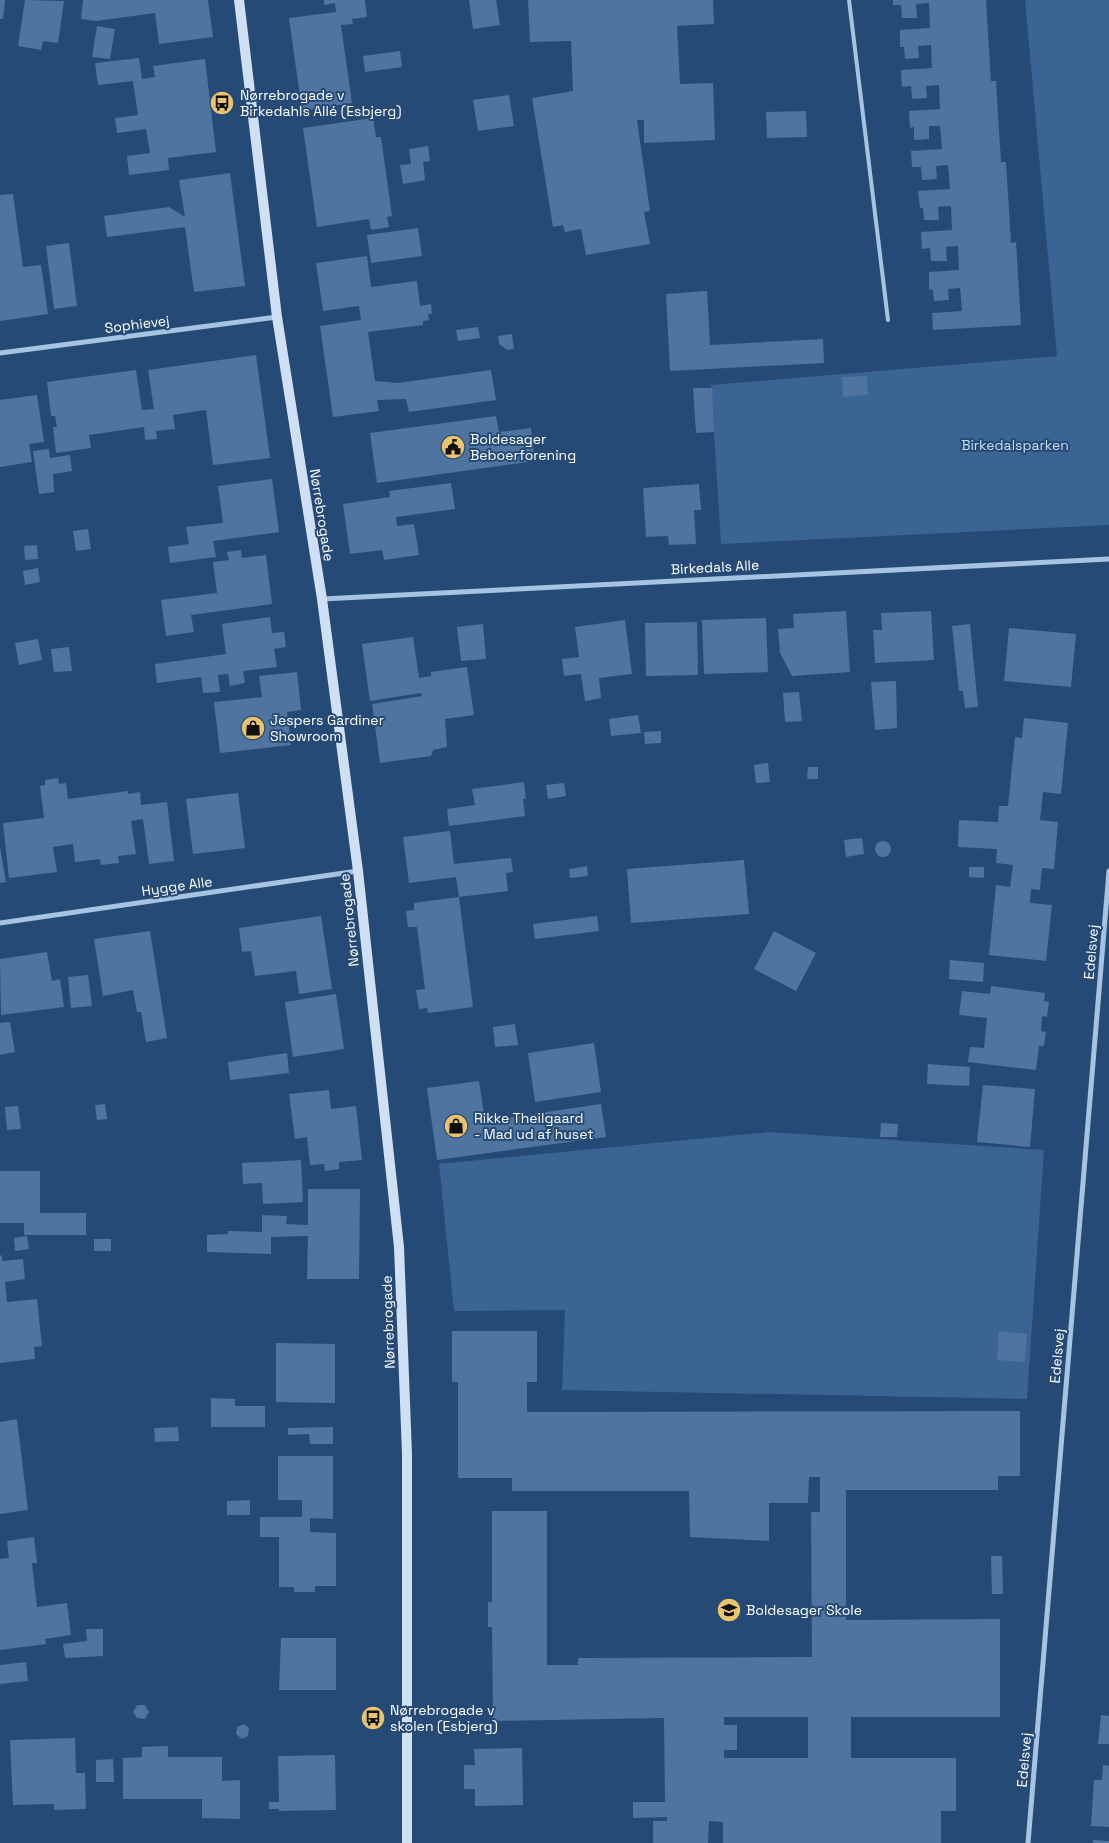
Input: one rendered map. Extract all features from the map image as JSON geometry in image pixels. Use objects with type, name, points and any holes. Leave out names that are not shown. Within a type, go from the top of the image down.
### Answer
[{"type":"street","name":"Nørrebrogade","points":[[239,0],[277,317],[322,599],[358,871],[399,1247],[407,1454],[407,1843]]},
{"type":"street","name":"Sophievej","points":[[0,353],[277,317]]},
{"type":"street","name":"Birkedals Alle","points":[[322,599],[1109,559]]},
{"type":"street","name":"Hygge Alle","points":[[0,923],[358,871]]},
{"type":"street","name":"Edelsvej","points":[[1028,1843],[1109,871]]},
{"type":"lane","points":[[850,0],[888,320]]},
{"type":"green space","name":"Birkedalsparken","points":[[1025,0],[1109,0],[1109,525],[721,544],[711,385],[1057,356]]},
{"type":"green space","points":[[768,1132],[1044,1150],[1027,1399],[562,1390],[565,1310],[454,1311],[439,1164]]},
{"type":"building","points":[[0,0],[5,0],[3,19],[0,19]]},
{"type":"building","points":[[25,0],[64,1],[58,43],[43,41],[41,50],[18,46]]},
{"type":"building","points":[[83,0],[208,0],[213,37],[159,44],[155,13],[96,21],[81,19]]},
{"type":"building","points":[[324,0],[365,0],[367,17],[352,19],[353,24],[341,25],[352,103],[302,111],[289,18],[336,12],[335,3],[324,5]]},
{"type":"building","points":[[469,0],[496,0],[500,25],[473,29]]},
{"type":"building","points":[[528,0],[713,0],[714,24],[677,26],[680,84],[713,83],[715,140],[644,143],[644,120],[637,120],[650,211],[644,212],[650,244],[586,255],[581,229],[565,232],[563,225],[553,227],[532,98],[573,91],[571,41],[530,42]]},
{"type":"building","points":[[893,0],[986,0],[991,81],[996,81],[1001,162],[1006,162],[1011,243],[1016,242],[1021,325],[933,330],[932,313],[962,311],[960,288],[948,289],[949,300],[934,301],[933,290],[929,289],[929,272],[959,270],[958,246],[946,247],[947,261],[931,261],[930,248],[922,249],[921,232],[952,230],[951,206],[938,207],[939,220],[924,220],[918,191],[950,189],[948,165],[936,166],[937,179],[922,180],[921,167],[912,167],[911,151],[942,149],[940,126],[929,126],[929,139],[914,140],[914,127],[910,128],[909,111],[940,109],[939,85],[926,86],[927,98],[912,99],[911,86],[902,87],[901,70],[932,68],[931,45],[918,46],[919,58],[905,59],[904,47],[900,47],[900,30],[930,28],[929,3],[916,4],[917,18],[902,18],[901,5],[893,5]]},
{"type":"building","points":[[97,26],[115,29],[110,59],[92,57]]},
{"type":"building","points":[[400,51],[402,67],[365,72],[363,56]]},
{"type":"building","points":[[139,58],[142,79],[155,77],[153,66],[205,59],[216,152],[168,158],[169,170],[129,175],[127,156],[150,153],[146,129],[117,133],[115,118],[138,115],[133,81],[98,85],[95,63]]},
{"type":"building","points":[[509,95],[514,126],[478,131],[473,100]]},
{"type":"building","points":[[806,111],[807,137],[767,138],[766,112]]},
{"type":"building","points":[[373,118],[376,137],[381,137],[392,216],[387,217],[389,227],[371,230],[369,219],[317,227],[303,128]]},
{"type":"building","points":[[428,146],[430,161],[423,162],[425,180],[403,184],[400,165],[411,164],[409,149]]},
{"type":"building","points":[[230,173],[245,286],[194,292],[185,227],[107,237],[104,216],[169,207],[185,217],[179,180]]},
{"type":"building","points":[[13,194],[23,267],[41,265],[48,314],[0,321],[0,195]]},
{"type":"building","points":[[418,228],[422,256],[371,263],[367,235]]},
{"type":"building","points":[[69,243],[77,306],[54,309],[46,246]]},
{"type":"building","points":[[367,256],[371,287],[417,281],[420,306],[431,304],[432,314],[428,314],[429,320],[423,321],[423,325],[368,332],[375,381],[398,383],[491,370],[496,400],[409,412],[406,399],[377,400],[379,411],[333,417],[320,326],[361,320],[359,306],[323,311],[316,263]]},
{"type":"building","points":[[707,291],[710,345],[823,339],[824,363],[670,371],[666,294]]},
{"type":"building","points":[[478,327],[480,338],[458,341],[456,330]]},
{"type":"building","points":[[512,334],[514,349],[507,350],[499,344],[498,336]]},
{"type":"building","points":[[256,355],[270,458],[213,465],[206,410],[173,415],[175,429],[156,431],[157,439],[145,440],[144,427],[89,435],[91,448],[56,453],[53,427],[57,427],[55,416],[51,416],[47,382],[136,370],[142,410],[154,409],[148,370]]},
{"type":"building","points":[[867,376],[868,395],[843,397],[842,377]]},
{"type":"building","points":[[693,388],[712,388],[714,432],[696,433]]},
{"type":"building","points":[[37,395],[44,442],[29,444],[32,462],[0,467],[0,400]]},
{"type":"building","name":"Boldesager Beboerforening","points":[[496,416],[499,432],[531,428],[535,461],[377,483],[370,433]]},
{"type":"building","points":[[49,449],[50,458],[70,455],[72,471],[53,474],[54,492],[39,494],[33,451]]},
{"type":"building","points":[[272,479],[279,532],[213,541],[216,557],[170,563],[168,547],[189,544],[186,527],[223,523],[218,486]]},
{"type":"building","points":[[451,483],[455,509],[396,517],[397,526],[414,524],[419,555],[384,560],[382,550],[350,554],[343,504],[390,497],[389,491]]},
{"type":"building","points":[[699,484],[701,510],[694,510],[696,544],[669,545],[668,536],[646,537],[643,488]]},
{"type":"building","points":[[88,529],[91,549],[76,551],[73,531]]},
{"type":"building","points":[[37,545],[38,559],[25,560],[24,546]]},
{"type":"building","points":[[241,550],[242,558],[266,555],[272,604],[191,615],[194,632],[166,636],[161,600],[217,593],[213,562],[229,560],[227,552]]},
{"type":"building","points":[[38,568],[40,582],[25,585],[23,571]]},
{"type":"building","points":[[846,611],[850,672],[792,676],[780,653],[778,629],[794,628],[793,614]]},
{"type":"building","points":[[931,611],[934,660],[875,663],[873,630],[882,630],[881,613]]},
{"type":"building","points":[[270,617],[272,633],[284,632],[286,647],[274,649],[277,667],[243,671],[245,683],[230,686],[228,674],[218,675],[220,692],[203,693],[201,677],[157,683],[155,664],[226,654],[222,624]]},
{"type":"building","points":[[766,618],[768,672],[704,674],[702,620]]},
{"type":"building","points":[[625,620],[632,674],[599,678],[601,698],[585,701],[581,674],[564,676],[562,659],[579,657],[575,627]]},
{"type":"building","points":[[697,622],[698,675],[646,676],[645,623]]},
{"type":"building","points":[[483,624],[486,659],[461,661],[457,627]]},
{"type":"building","points":[[970,624],[978,707],[965,708],[963,691],[959,691],[952,626]]},
{"type":"building","points":[[1009,628],[1076,634],[1071,687],[1004,681]]},
{"type":"building","points":[[413,637],[419,678],[431,676],[431,672],[467,667],[474,715],[445,719],[447,747],[433,750],[431,756],[380,763],[372,704],[422,696],[421,693],[370,701],[362,644]]},
{"type":"building","points":[[38,639],[42,660],[19,665],[15,643]]},
{"type":"building","points":[[69,647],[72,671],[54,672],[51,649]]},
{"type":"building","name":"Jespers Gardiner Showroom","points":[[297,672],[301,710],[287,712],[291,745],[220,753],[214,702],[262,697],[259,676]]},
{"type":"building","points":[[896,681],[897,728],[875,730],[871,682]]},
{"type":"building","points":[[799,692],[802,721],[785,722],[783,693]]},
{"type":"building","points":[[638,715],[641,733],[611,736],[609,719]]},
{"type":"building","points":[[1024,718],[1068,723],[1061,794],[1043,792],[1040,820],[1058,822],[1054,869],[1042,868],[1040,890],[1031,889],[1030,903],[1052,905],[1046,961],[989,955],[996,885],[1010,887],[1013,865],[996,863],[997,849],[958,847],[959,820],[998,822],[999,806],[1008,806],[1015,737],[1022,738]]},
{"type":"building","points":[[661,731],[661,743],[645,744],[644,732]]},
{"type":"building","points":[[768,763],[770,782],[756,783],[754,765]]},
{"type":"building","points":[[808,767],[818,767],[818,779],[807,779]]},
{"type":"building","points":[[58,778],[59,784],[66,783],[68,799],[128,791],[128,794],[140,792],[141,805],[167,802],[174,861],[149,864],[143,819],[131,821],[136,854],[118,856],[119,863],[101,865],[100,859],[75,862],[73,844],[53,847],[57,872],[9,878],[3,823],[44,818],[40,786],[45,785],[45,780]]},
{"type":"building","points":[[524,782],[525,816],[449,826],[447,809],[475,805],[472,789]]},
{"type":"building","points":[[564,783],[566,796],[548,799],[546,785]]},
{"type":"building","points":[[238,793],[245,848],[193,854],[186,799]]},
{"type":"building","points":[[450,831],[454,864],[511,858],[513,872],[506,873],[508,891],[459,897],[456,877],[409,883],[403,837]]},
{"type":"building","points":[[862,838],[864,854],[846,857],[844,840]]},
{"type":"building","points":[[883,841],[889,843],[891,849],[889,855],[883,857],[877,855],[875,849],[877,843]]},
{"type":"building","points":[[0,847],[6,882],[0,883]]},
{"type":"building","points":[[744,860],[749,914],[631,923],[627,869]]},
{"type":"building","points":[[587,866],[588,876],[570,878],[569,869]]},
{"type":"building","points":[[969,867],[984,867],[984,878],[969,877]]},
{"type":"building","points":[[459,897],[473,1007],[428,1013],[427,1008],[419,1009],[416,990],[425,989],[417,927],[408,927],[406,911],[414,910],[414,903]]},
{"type":"building","points":[[321,916],[332,989],[299,994],[296,971],[255,976],[251,951],[242,952],[239,928]]},
{"type":"building","points":[[597,916],[599,931],[535,939],[533,924]]},
{"type":"building","points":[[150,931],[167,1038],[146,1042],[141,1012],[137,1012],[133,990],[103,996],[94,939]]},
{"type":"building","points":[[774,931],[816,953],[796,991],[754,969]]},
{"type":"building","points":[[47,952],[52,981],[60,979],[64,1007],[1,1015],[0,959]]},
{"type":"building","points":[[950,960],[984,963],[983,982],[949,979]]},
{"type":"building","points":[[88,975],[92,1006],[71,1008],[68,977]]},
{"type":"building","points":[[991,986],[1045,993],[1044,1001],[1049,1002],[1047,1017],[1042,1016],[1041,1031],[1046,1032],[1044,1046],[1039,1046],[1036,1070],[968,1062],[970,1047],[984,1048],[987,1018],[959,1015],[962,991],[990,994]]},
{"type":"building","points":[[336,994],[344,1049],[293,1057],[285,1002]]},
{"type":"building","points":[[10,1022],[15,1052],[0,1055],[0,1023]]},
{"type":"building","points":[[515,1024],[518,1045],[495,1047],[493,1027]]},
{"type":"building","points":[[594,1043],[601,1092],[535,1102],[528,1053]]},
{"type":"building","points":[[287,1053],[289,1073],[230,1080],[228,1062]]},
{"type":"building","points":[[928,1064],[970,1067],[969,1086],[927,1084]]},
{"type":"building","points":[[479,1081],[485,1121],[601,1104],[606,1137],[437,1160],[427,1088]]},
{"type":"building","points":[[983,1085],[1035,1089],[1030,1147],[977,1142]]},
{"type":"building","points":[[329,1090],[331,1109],[356,1106],[362,1160],[339,1162],[339,1169],[325,1171],[324,1164],[310,1165],[307,1137],[295,1139],[289,1094]]},
{"type":"building","points":[[105,1104],[107,1119],[97,1120],[95,1105]]},
{"type":"building","points":[[18,1106],[21,1129],[7,1130],[5,1107]]},
{"type":"building","points":[[881,1123],[898,1124],[897,1137],[880,1137]]},
{"type":"building","points":[[301,1160],[303,1202],[263,1204],[262,1183],[243,1184],[242,1163]]},
{"type":"building","points":[[0,1171],[40,1171],[40,1213],[86,1213],[86,1235],[24,1235],[24,1223],[0,1223]]},
{"type":"building","points":[[308,1189],[360,1189],[359,1279],[307,1279],[308,1236],[271,1237],[271,1254],[207,1252],[207,1235],[228,1234],[228,1231],[262,1232],[262,1215],[287,1216],[286,1224],[308,1225]]},
{"type":"building","points":[[27,1236],[29,1249],[15,1251],[14,1238]]},
{"type":"building","points":[[94,1239],[111,1239],[111,1251],[94,1251]]},
{"type":"building","points":[[2,1255],[2,1261],[23,1259],[25,1279],[5,1282],[7,1302],[37,1299],[42,1346],[34,1347],[35,1359],[0,1363],[0,1256]]},
{"type":"building","points":[[452,1331],[537,1331],[537,1382],[527,1382],[527,1412],[1020,1411],[1020,1476],[998,1476],[998,1490],[846,1490],[846,1620],[1000,1619],[1000,1717],[851,1717],[851,1758],[956,1758],[956,1811],[941,1811],[941,1843],[723,1843],[723,1822],[709,1821],[708,1843],[653,1843],[653,1821],[667,1821],[667,1817],[633,1818],[633,1802],[665,1802],[664,1718],[493,1721],[492,1627],[488,1627],[488,1602],[492,1602],[492,1511],[547,1511],[547,1665],[578,1665],[578,1658],[812,1657],[811,1512],[820,1512],[820,1477],[809,1477],[808,1503],[769,1503],[769,1541],[690,1537],[689,1491],[512,1491],[512,1478],[458,1478],[458,1382],[452,1382]],"holes":[[[724,1717],[808,1717],[808,1758],[724,1758],[724,1750],[737,1750],[737,1725],[724,1725]]]},
{"type":"building","points":[[999,1331],[1027,1334],[1025,1362],[997,1360]]},
{"type":"building","points":[[276,1343],[335,1344],[335,1403],[276,1402]]},
{"type":"building","points":[[211,1398],[235,1399],[235,1406],[265,1406],[265,1427],[211,1427]]},
{"type":"building","points":[[17,1419],[28,1510],[0,1514],[0,1422]]},
{"type":"building","points":[[178,1427],[179,1441],[155,1442],[154,1428]]},
{"type":"building","points":[[333,1427],[333,1444],[310,1444],[309,1434],[288,1435],[288,1428]]},
{"type":"building","points":[[278,1456],[333,1456],[333,1519],[310,1518],[310,1532],[336,1533],[336,1586],[315,1586],[315,1592],[294,1592],[294,1587],[279,1587],[279,1537],[260,1537],[260,1517],[302,1517],[302,1500],[278,1500]]},
{"type":"building","points":[[250,1500],[250,1515],[227,1515],[227,1501]]},
{"type":"building","points":[[34,1537],[37,1563],[32,1563],[37,1607],[67,1603],[71,1635],[45,1639],[46,1644],[0,1650],[0,1559],[9,1558],[7,1541]]},
{"type":"building","points":[[991,1556],[1002,1556],[1003,1594],[992,1594]]},
{"type":"building","points":[[86,1629],[103,1629],[103,1656],[65,1658],[63,1644],[87,1641]]},
{"type":"building","points":[[281,1638],[336,1638],[336,1690],[279,1690]]},
{"type":"building","points":[[26,1662],[28,1681],[0,1684],[0,1665]]},
{"type":"building","points":[[137,1705],[145,1705],[149,1712],[145,1719],[137,1718],[133,1712]]},
{"type":"building","points":[[1101,1715],[1109,1716],[1109,1744],[1098,1744]]},
{"type":"building","points":[[244,1724],[249,1728],[248,1736],[242,1739],[236,1734],[237,1727]]},
{"type":"building","points":[[75,1738],[76,1773],[85,1773],[86,1809],[54,1810],[54,1804],[13,1805],[10,1740]]},
{"type":"building","points":[[168,1746],[168,1757],[222,1757],[222,1781],[240,1780],[240,1819],[202,1818],[202,1799],[123,1799],[123,1758],[142,1757],[142,1747]]},
{"type":"building","points":[[522,1748],[523,1805],[475,1806],[475,1789],[464,1789],[464,1765],[475,1765],[474,1749]]},
{"type":"building","points":[[335,1755],[336,1810],[279,1811],[279,1809],[269,1809],[269,1802],[279,1802],[278,1756]]},
{"type":"building","points":[[113,1759],[114,1782],[96,1782],[96,1760]]},
{"type":"building","points":[[1103,1765],[1109,1766],[1109,1827],[1091,1826],[1094,1780],[1102,1780]]},
{"type":"building","points":[[1093,1840],[1109,1841],[1109,1843],[1093,1843]]},
{"type":"place","name":"Nørrebrogade v Birkedahls Allé (Esbjerg)","points":[[222,103]]},
{"type":"place","name":"Boldesager Beboerforening","points":[[453,447]]},
{"type":"place","name":"Jespers Gardiner Showroom","points":[[253,728]]},
{"type":"place","name":"Rikke Theilgaard - Mad ud af huset","points":[[456,1126]]},
{"type":"place","name":"Boldesager Skole","points":[[729,1610]]},
{"type":"place","name":"Nørrebrogade v skolen (Esbjerg)","points":[[373,1718]]}]
